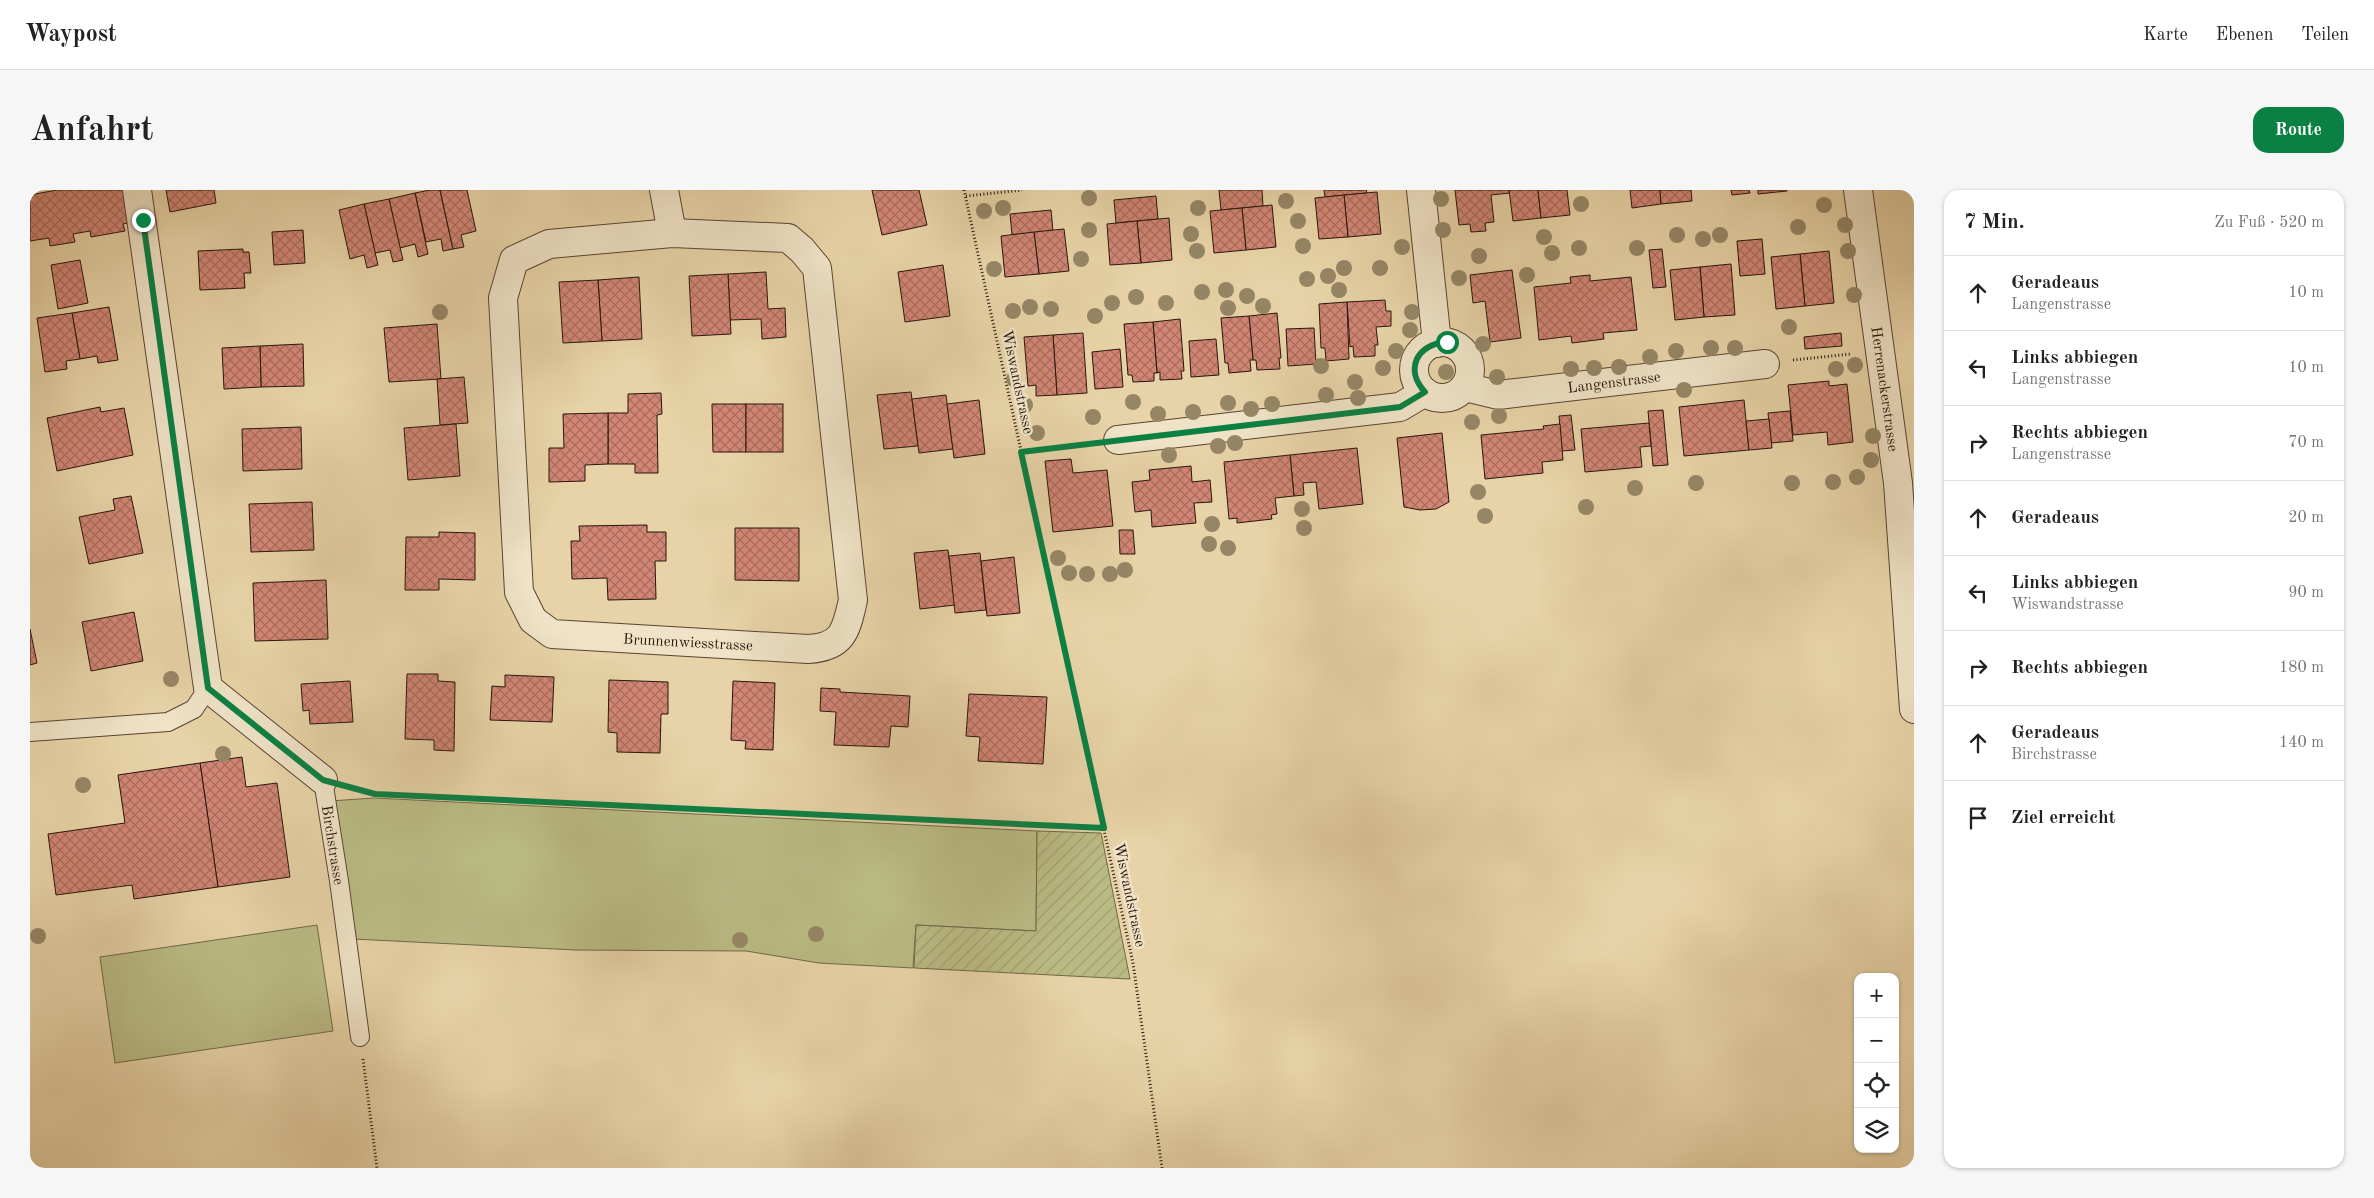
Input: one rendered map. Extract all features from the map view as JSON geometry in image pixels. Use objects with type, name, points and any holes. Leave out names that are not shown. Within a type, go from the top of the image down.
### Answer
[{"type":"street","points":[[137,190],[208,688],[323,780]]},
{"type":"street","points":[[664,190],[672,233]]},
{"type":"street","points":[[1421,190],[1437,343]]},
{"type":"street","name":"Herrenackerstrasse","points":[[1858,190],[1898,483],[1914,709]]},
{"type":"street","name":"Brunnenwiesstrasse","points":[[672,233],[788,238],[802,250],[817,268],[853,600],[848,623],[839,640],[825,648],[808,649],[552,634],[532,620],[519,592],[502,298],[514,260],[550,244],[672,233]]},
{"type":"street","points":[[1447,342],[1463,352],[1470,369],[1465,387],[1458,394],[1441,398],[1425,392],[1415,377],[1414,368],[1422,352],[1437,343],[1447,342]]},
{"type":"street","name":"Langenstrasse","points":[[1465,387],[1498,396],[1765,364]]},
{"type":"street","points":[[1118,440],[1400,407],[1425,392]]},
{"type":"lane","points":[[30,732],[168,722],[194,709],[208,688]]},
{"type":"lane","name":"Birchstrasse","points":[[323,780],[360,1037]]},
{"type":"path","name":"Wiswandstrasse","points":[[964,190],[1133,963],[1162,1168]]},
{"type":"path","points":[[966,196],[1022,190]]},
{"type":"path","points":[[1765,364],[1879,350]]},
{"type":"path","points":[[1021,452],[1118,440]]},
{"type":"path","points":[[323,780],[375,794],[1104,828]]},
{"type":"path","points":[[360,1037],[377,1168]]},
{"type":"green space","points":[[374,798],[1037,831],[1036,931],[916,925],[913,968],[819,963],[746,951],[576,950],[353,939],[330,801]]},
{"type":"green space","points":[[1037,831],[1101,833],[1130,979],[914,968],[916,925],[1036,931]]},
{"type":"green space","points":[[317,925],[333,1031],[115,1063],[100,957]]},
{"type":"building","points":[[57,190],[125,190],[131,222],[123,224],[125,231],[91,237],[90,231],[73,234],[75,242],[50,246],[49,238],[30,241],[30,195]]},
{"type":"building","points":[[166,190],[214,190],[216,203],[170,212]]},
{"type":"building","points":[[440,190],[453,249],[443,251],[441,239],[426,242],[415,193]]},
{"type":"building","points":[[440,190],[467,190],[476,231],[461,235],[464,247],[453,249]]},
{"type":"building","points":[[872,190],[919,190],[927,225],[882,235]]},
{"type":"building","points":[[1219,190],[1262,190],[1263,206],[1221,210]]},
{"type":"building","points":[[1324,190],[1366,190],[1367,193],[1325,197]]},
{"type":"building","points":[[1455,190],[1509,190],[1510,193],[1491,195],[1494,222],[1485,223],[1486,231],[1471,232],[1470,224],[1459,225]]},
{"type":"building","points":[[1509,190],[1538,190],[1541,218],[1513,221]]},
{"type":"building","points":[[1538,190],[1567,190],[1570,215],[1541,218]]},
{"type":"building","points":[[1630,190],[1660,190],[1661,204],[1632,208]]},
{"type":"building","points":[[1660,190],[1691,190],[1692,201],[1661,204]]},
{"type":"building","points":[[1731,190],[1749,190],[1750,193],[1732,195]]},
{"type":"building","points":[[1758,190],[1787,190],[1787,191],[1758,194]]},
{"type":"building","points":[[1377,192],[1381,234],[1348,237],[1344,195]]},
{"type":"building","points":[[415,193],[428,254],[418,257],[415,244],[400,248],[389,199]]},
{"type":"building","points":[[1344,195],[1348,237],[1319,239],[1315,198]]},
{"type":"building","points":[[1156,196],[1158,219],[1116,223],[1114,200]]},
{"type":"building","points":[[389,199],[403,260],[393,262],[390,250],[375,253],[364,204]]},
{"type":"building","points":[[364,204],[378,265],[367,268],[364,255],[350,259],[339,210]]},
{"type":"building","points":[[1272,205],[1276,247],[1246,250],[1242,208]]},
{"type":"building","points":[[1242,208],[1246,250],[1214,253],[1210,211]]},
{"type":"building","points":[[1051,210],[1053,231],[1012,235],[1010,214]]},
{"type":"building","points":[[1169,218],[1172,260],[1141,263],[1137,221]]},
{"type":"building","points":[[1137,221],[1141,263],[1110,265],[1107,224]]},
{"type":"building","points":[[1064,229],[1069,271],[1039,274],[1034,232]]},
{"type":"building","points":[[303,230],[305,263],[274,265],[272,232]]},
{"type":"building","points":[[1034,232],[1039,274],[1005,277],[1001,236]]},
{"type":"building","points":[[1762,239],[1765,274],[1740,276],[1737,241]]},
{"type":"building","points":[[243,249],[243,252],[249,252],[251,273],[244,273],[245,288],[200,290],[198,251]]},
{"type":"building","points":[[1662,249],[1666,287],[1653,288],[1649,250]]},
{"type":"building","points":[[1829,251],[1834,303],[1805,306],[1800,254]]},
{"type":"building","points":[[1800,254],[1805,306],[1776,309],[1771,257]]},
{"type":"building","points":[[80,260],[88,303],[58,309],[51,265]]},
{"type":"building","points":[[1731,264],[1735,315],[1704,317],[1700,267]]},
{"type":"building","points":[[943,265],[950,316],[905,322],[898,272]]},
{"type":"building","points":[[1700,267],[1704,317],[1675,320],[1670,270]]},
{"type":"building","points":[[1512,270],[1521,338],[1490,342],[1485,301],[1473,303],[1470,275]]},
{"type":"building","points":[[766,272],[768,309],[785,308],[786,337],[762,339],[761,319],[730,320],[728,274]]},
{"type":"building","points":[[728,274],[731,334],[692,336],[689,276]]},
{"type":"building","points":[[1590,275],[1590,281],[1631,277],[1637,330],[1603,333],[1604,339],[1572,343],[1571,336],[1539,340],[1534,287],[1571,283],[1570,277]]},
{"type":"building","points":[[639,277],[642,339],[602,341],[598,280]]},
{"type":"building","points":[[598,280],[602,341],[563,343],[559,282]]},
{"type":"building","points":[[1385,300],[1386,311],[1391,311],[1391,326],[1376,327],[1378,345],[1375,345],[1375,356],[1354,357],[1353,346],[1350,347],[1347,302]]},
{"type":"building","points":[[1347,302],[1349,359],[1326,361],[1325,348],[1321,348],[1319,304]]},
{"type":"building","points":[[109,307],[118,360],[98,363],[97,356],[80,359],[72,313]]},
{"type":"building","points":[[72,313],[80,359],[66,361],[67,369],[45,372],[37,318]]},
{"type":"building","points":[[1277,313],[1281,358],[1279,358],[1280,369],[1257,370],[1256,360],[1253,360],[1249,316]]},
{"type":"building","points":[[1249,316],[1253,360],[1250,360],[1251,371],[1229,373],[1228,363],[1225,363],[1221,318]]},
{"type":"building","points":[[1180,319],[1184,371],[1181,371],[1182,379],[1160,380],[1160,372],[1157,373],[1153,322]]},
{"type":"building","points":[[1153,322],[1157,373],[1154,373],[1154,381],[1133,382],[1132,375],[1128,375],[1124,324]]},
{"type":"building","points":[[437,324],[441,379],[389,382],[384,328]]},
{"type":"building","points":[[1314,328],[1316,364],[1288,366],[1286,329]]},
{"type":"building","points":[[1083,333],[1087,393],[1057,395],[1053,335]]},
{"type":"building","points":[[1841,333],[1842,346],[1805,349],[1804,337]]},
{"type":"building","points":[[1053,335],[1057,395],[1036,396],[1036,385],[1028,386],[1024,337]]},
{"type":"building","points":[[1216,339],[1219,375],[1191,377],[1189,341]]},
{"type":"building","points":[[303,344],[304,386],[261,387],[260,346]]},
{"type":"building","points":[[260,346],[261,387],[224,389],[222,348]]},
{"type":"building","points":[[1120,349],[1123,387],[1095,389],[1092,352]]},
{"type":"building","points":[[464,377],[468,423],[440,425],[437,379]]},
{"type":"building","points":[[1829,381],[1829,386],[1847,384],[1853,442],[1828,445],[1827,432],[1793,435],[1788,385]]},
{"type":"building","points":[[911,392],[918,446],[884,449],[877,395]]},
{"type":"building","points":[[661,393],[662,414],[657,415],[658,473],[635,473],[635,464],[608,464],[608,413],[628,413],[628,394]]},
{"type":"building","points":[[946,395],[953,449],[919,453],[912,399]]},
{"type":"building","points":[[979,400],[985,454],[954,458],[947,404]]},
{"type":"building","points":[[1744,400],[1749,450],[1684,456],[1679,407]]},
{"type":"building","points":[[712,404],[746,404],[746,452],[713,452]]},
{"type":"building","points":[[746,404],[783,404],[783,452],[746,452]]},
{"type":"building","points":[[100,407],[101,412],[124,408],[133,455],[57,471],[47,418]]},
{"type":"building","points":[[1663,410],[1668,465],[1653,466],[1648,411]]},
{"type":"building","points":[[1790,411],[1793,441],[1771,443],[1768,413]]},
{"type":"building","points":[[608,413],[608,464],[585,465],[585,481],[549,482],[549,448],[564,448],[563,414]]},
{"type":"building","points":[[1571,415],[1575,450],[1562,451],[1559,416]]},
{"type":"building","points":[[1769,419],[1772,448],[1749,450],[1746,421]]},
{"type":"building","points":[[1649,423],[1651,446],[1640,447],[1642,467],[1585,472],[1581,429]]},
{"type":"building","points":[[456,424],[460,476],[408,480],[404,428]]},
{"type":"building","points":[[1560,424],[1563,460],[1542,462],[1543,473],[1485,479],[1481,435],[1544,429],[1543,426]]},
{"type":"building","points":[[301,427],[302,469],[243,471],[242,429]]},
{"type":"building","points":[[1442,433],[1449,502],[1436,509],[1420,510],[1404,507],[1397,438]]},
{"type":"building","points":[[1357,448],[1363,504],[1319,509],[1316,482],[1303,483],[1304,495],[1294,496],[1290,455]]},
{"type":"building","points":[[1290,455],[1294,496],[1275,498],[1277,514],[1271,515],[1272,519],[1237,523],[1237,518],[1229,519],[1224,462]]},
{"type":"building","points":[[1071,459],[1073,473],[1107,470],[1113,526],[1053,532],[1045,461]]},
{"type":"building","points":[[1191,466],[1192,482],[1210,480],[1212,502],[1194,503],[1196,523],[1152,527],[1151,510],[1135,512],[1132,482],[1150,480],[1149,470]]},
{"type":"building","points":[[131,496],[143,553],[89,564],[79,517],[115,510],[113,499]]},
{"type":"building","points":[[312,502],[314,550],[251,552],[249,504]]},
{"type":"building","points":[[647,525],[647,532],[666,532],[666,561],[655,561],[656,599],[608,600],[607,578],[572,579],[571,541],[580,541],[579,526]]},
{"type":"building","points":[[735,528],[799,528],[799,581],[735,580]]},
{"type":"building","points":[[1119,530],[1133,530],[1135,554],[1120,554]]},
{"type":"building","points":[[439,532],[475,533],[475,580],[439,579],[439,590],[405,590],[406,537],[439,537]]},
{"type":"building","points":[[948,550],[955,605],[920,609],[914,553]]},
{"type":"building","points":[[980,553],[986,610],[955,613],[949,556]]},
{"type":"building","points":[[1014,557],[1020,613],[987,616],[981,561]]},
{"type":"building","points":[[326,580],[328,639],[255,641],[253,583]]},
{"type":"building","points":[[134,612],[143,661],[91,671],[82,622]]},
{"type":"building","points":[[30,629],[37,663],[30,665]]},
{"type":"building","points":[[407,674],[438,674],[438,681],[455,682],[454,751],[434,750],[434,740],[405,739]]},
{"type":"building","points":[[505,675],[554,677],[552,722],[490,720],[492,686],[505,687]]},
{"type":"building","points":[[609,680],[668,682],[668,714],[661,714],[660,753],[617,752],[617,733],[608,732]]},
{"type":"building","points":[[350,681],[353,722],[310,724],[309,710],[303,711],[301,684]]},
{"type":"building","points":[[733,681],[775,683],[773,750],[745,749],[746,741],[731,740]]},
{"type":"building","points":[[821,688],[840,689],[840,692],[910,696],[908,727],[891,726],[889,747],[834,745],[836,712],[820,711]]},
{"type":"building","points":[[969,694],[1047,697],[1043,764],[978,761],[980,737],[966,736]]},
{"type":"building","points":[[242,757],[246,787],[277,783],[290,877],[218,887],[200,763]]},
{"type":"building","points":[[200,763],[218,887],[134,899],[132,885],[56,895],[48,834],[125,823],[118,775]]},
{"type":"route","points":[[143,220],[208,688],[323,780],[375,794],[1104,828],[1049,586],[1021,452],[1400,407],[1425,392],[1415,377],[1414,368],[1422,352],[1428,346],[1447,342]]}]
